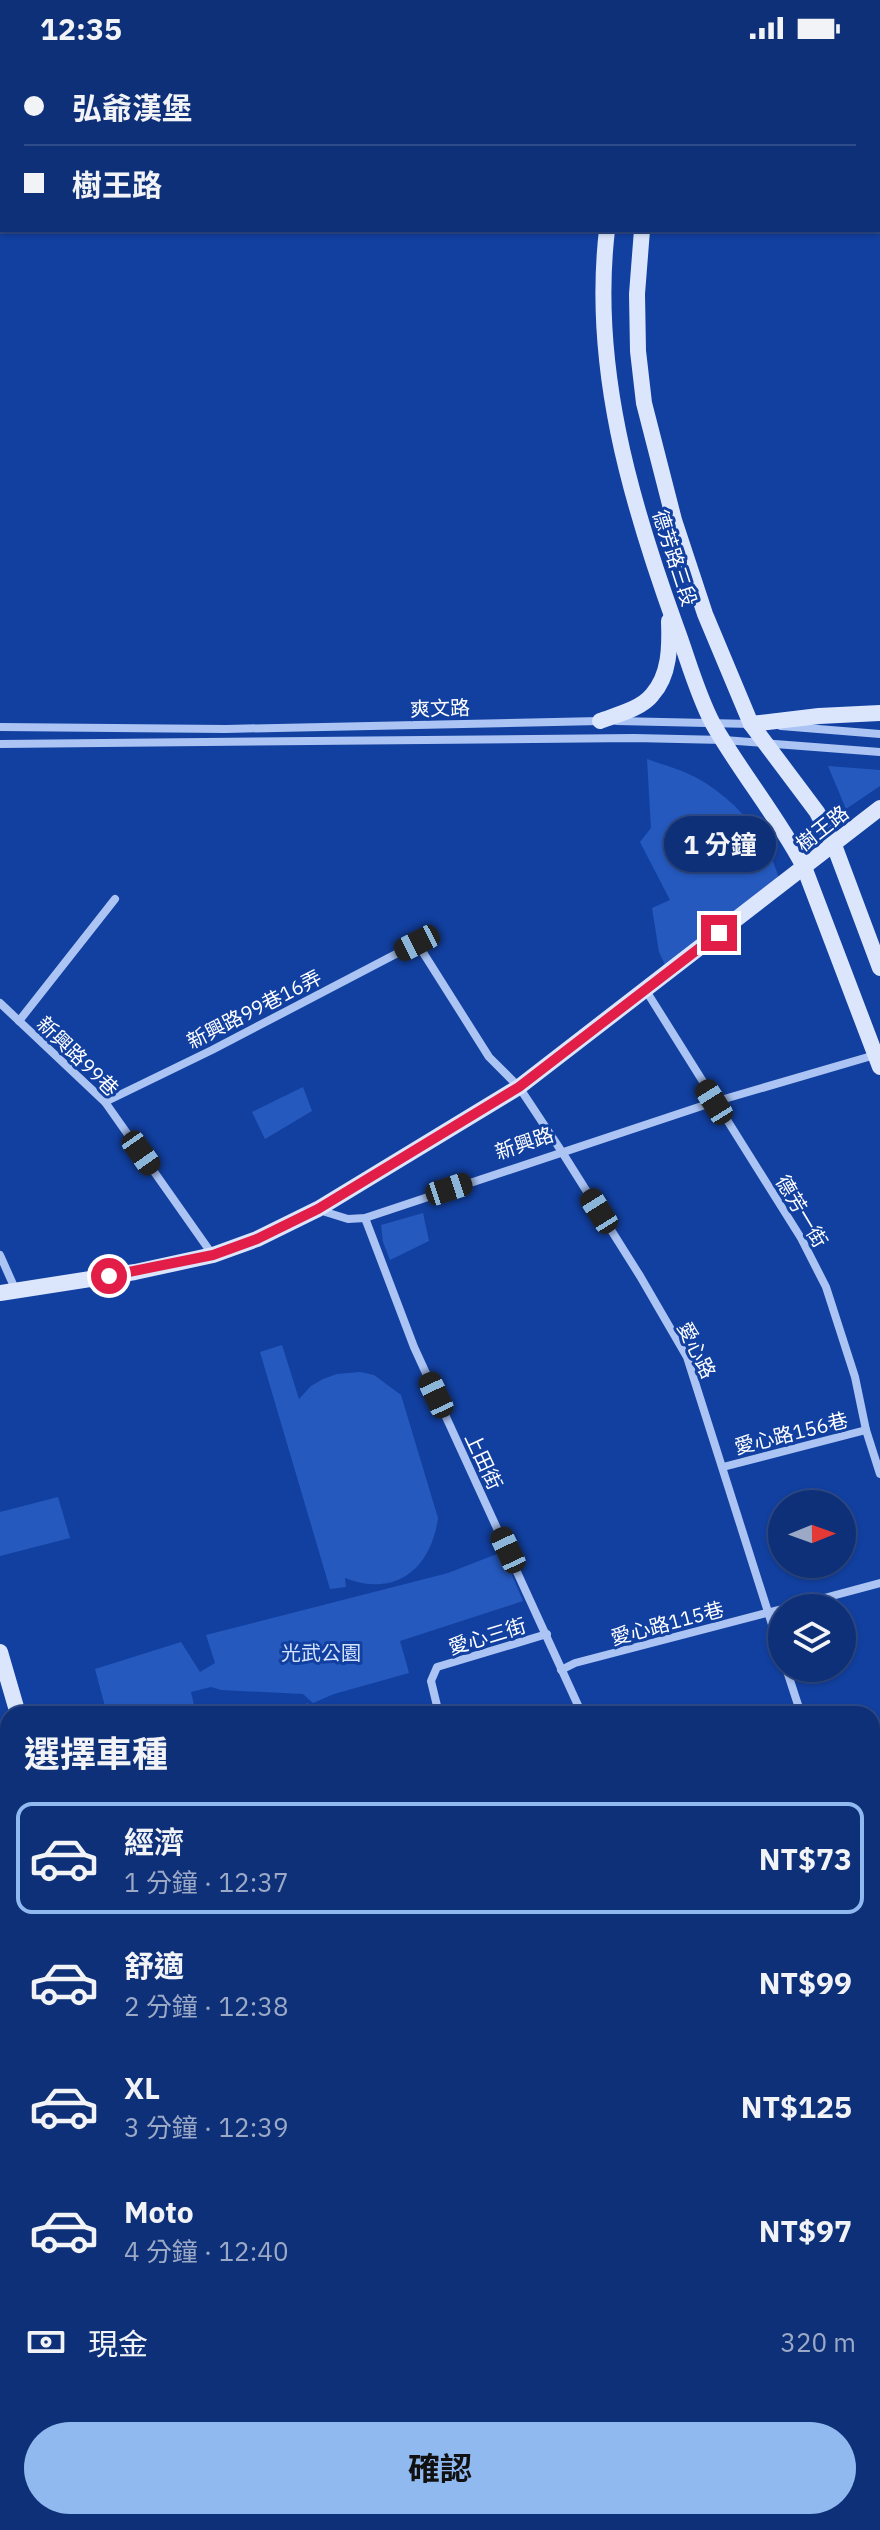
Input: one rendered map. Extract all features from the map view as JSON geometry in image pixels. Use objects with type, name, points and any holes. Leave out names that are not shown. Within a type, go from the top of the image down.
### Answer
[{"type":"street","name":"德芳路三段","points":[[607,232],[605,299],[610,399],[627,473],[667,603],[712,722],[804,867],[878,1061]]},
{"type":"street","name":"德芳路三段","points":[[642,232],[637,294],[638,351],[644,403],[674,520],[696,587],[751,724],[817,812],[834,845],[880,968]]},
{"type":"street","points":[[600,721],[636,707],[652,696],[664,672],[670,649],[667,603]]},
{"type":"street","points":[[751,724],[880,713]]},
{"type":"street","name":"爽文路","points":[[0,727],[226,729],[600,721],[712,722],[880,734]]},
{"type":"street","name":"爽文路","points":[[0,744],[634,738],[724,740],[880,752]]},
{"type":"street","name":"樹王路","points":[[318,1209],[519,1087],[880,808]]},
{"type":"street","points":[[19,1021],[115,899]]},
{"type":"street","name":"愛心路","points":[[417,943],[489,1057],[519,1087],[562,1152],[687,1357],[768,1613]]},
{"type":"street","name":"新興路99巷16弄","points":[[105,1102],[417,943]]},
{"type":"street","name":"德芳一街","points":[[645,988],[801,1238],[826,1287],[855,1377],[866,1430],[880,1474]]},
{"type":"street","name":"新興路99巷","points":[[0,1003],[105,1102],[213,1255]]},
{"type":"street","name":"新興路","points":[[318,1209],[348,1219],[365,1218],[714,1102],[878,1061]]},
{"type":"street","points":[[0,1255],[8,1292],[135,1272],[213,1255],[257,1239],[318,1209]]},
{"type":"street","name":"上田街","points":[[365,1218],[414,1347],[578,1706]]},
{"type":"street","name":"愛心路156巷","points":[[723,1467],[866,1430]]},
{"type":"street","name":"愛心路115巷","points":[[839,1594],[880,1583]]},
{"type":"street","name":"愛心路115巷","points":[[561,1670],[575,1663],[768,1613]]},
{"type":"street","name":"愛心三街","points":[[437,1706],[431,1681],[437,1667],[547,1634]]},
{"type":"street","points":[[0,1652],[16,1706]]},
{"type":"street","points":[[791,1682],[798,1706]]},
{"type":"green space","points":[[647,759],[695,777],[737,808],[759,835],[780,882],[665,965],[659,952],[652,908],[670,900],[640,842],[651,828]]},
{"type":"green space","points":[[828,766],[880,770],[880,786],[846,809]]},
{"type":"green space","points":[[303,1087],[312,1111],[265,1139],[252,1112]]},
{"type":"green space","points":[[423,1213],[429,1241],[390,1260],[381,1225]]},
{"type":"green space","points":[[282,1345],[299,1399],[323,1379],[360,1372],[374,1375],[401,1395],[438,1518],[428,1552],[408,1575],[380,1584],[345,1578],[346,1587],[330,1589],[260,1352]]},
{"type":"green space","points":[[58,1497],[70,1538],[0,1556],[0,1512]]},
{"type":"green space","name":"光武公園","points":[[502,1552],[523,1601],[400,1641],[409,1673],[313,1703],[303,1694],[211,1687],[191,1692],[194,1706],[105,1706],[95,1669],[181,1642],[200,1672],[215,1663],[206,1635],[448,1573]]},
{"type":"route","points":[[109,1276],[213,1255],[257,1239],[318,1209],[519,1087],[719,933]]}]
